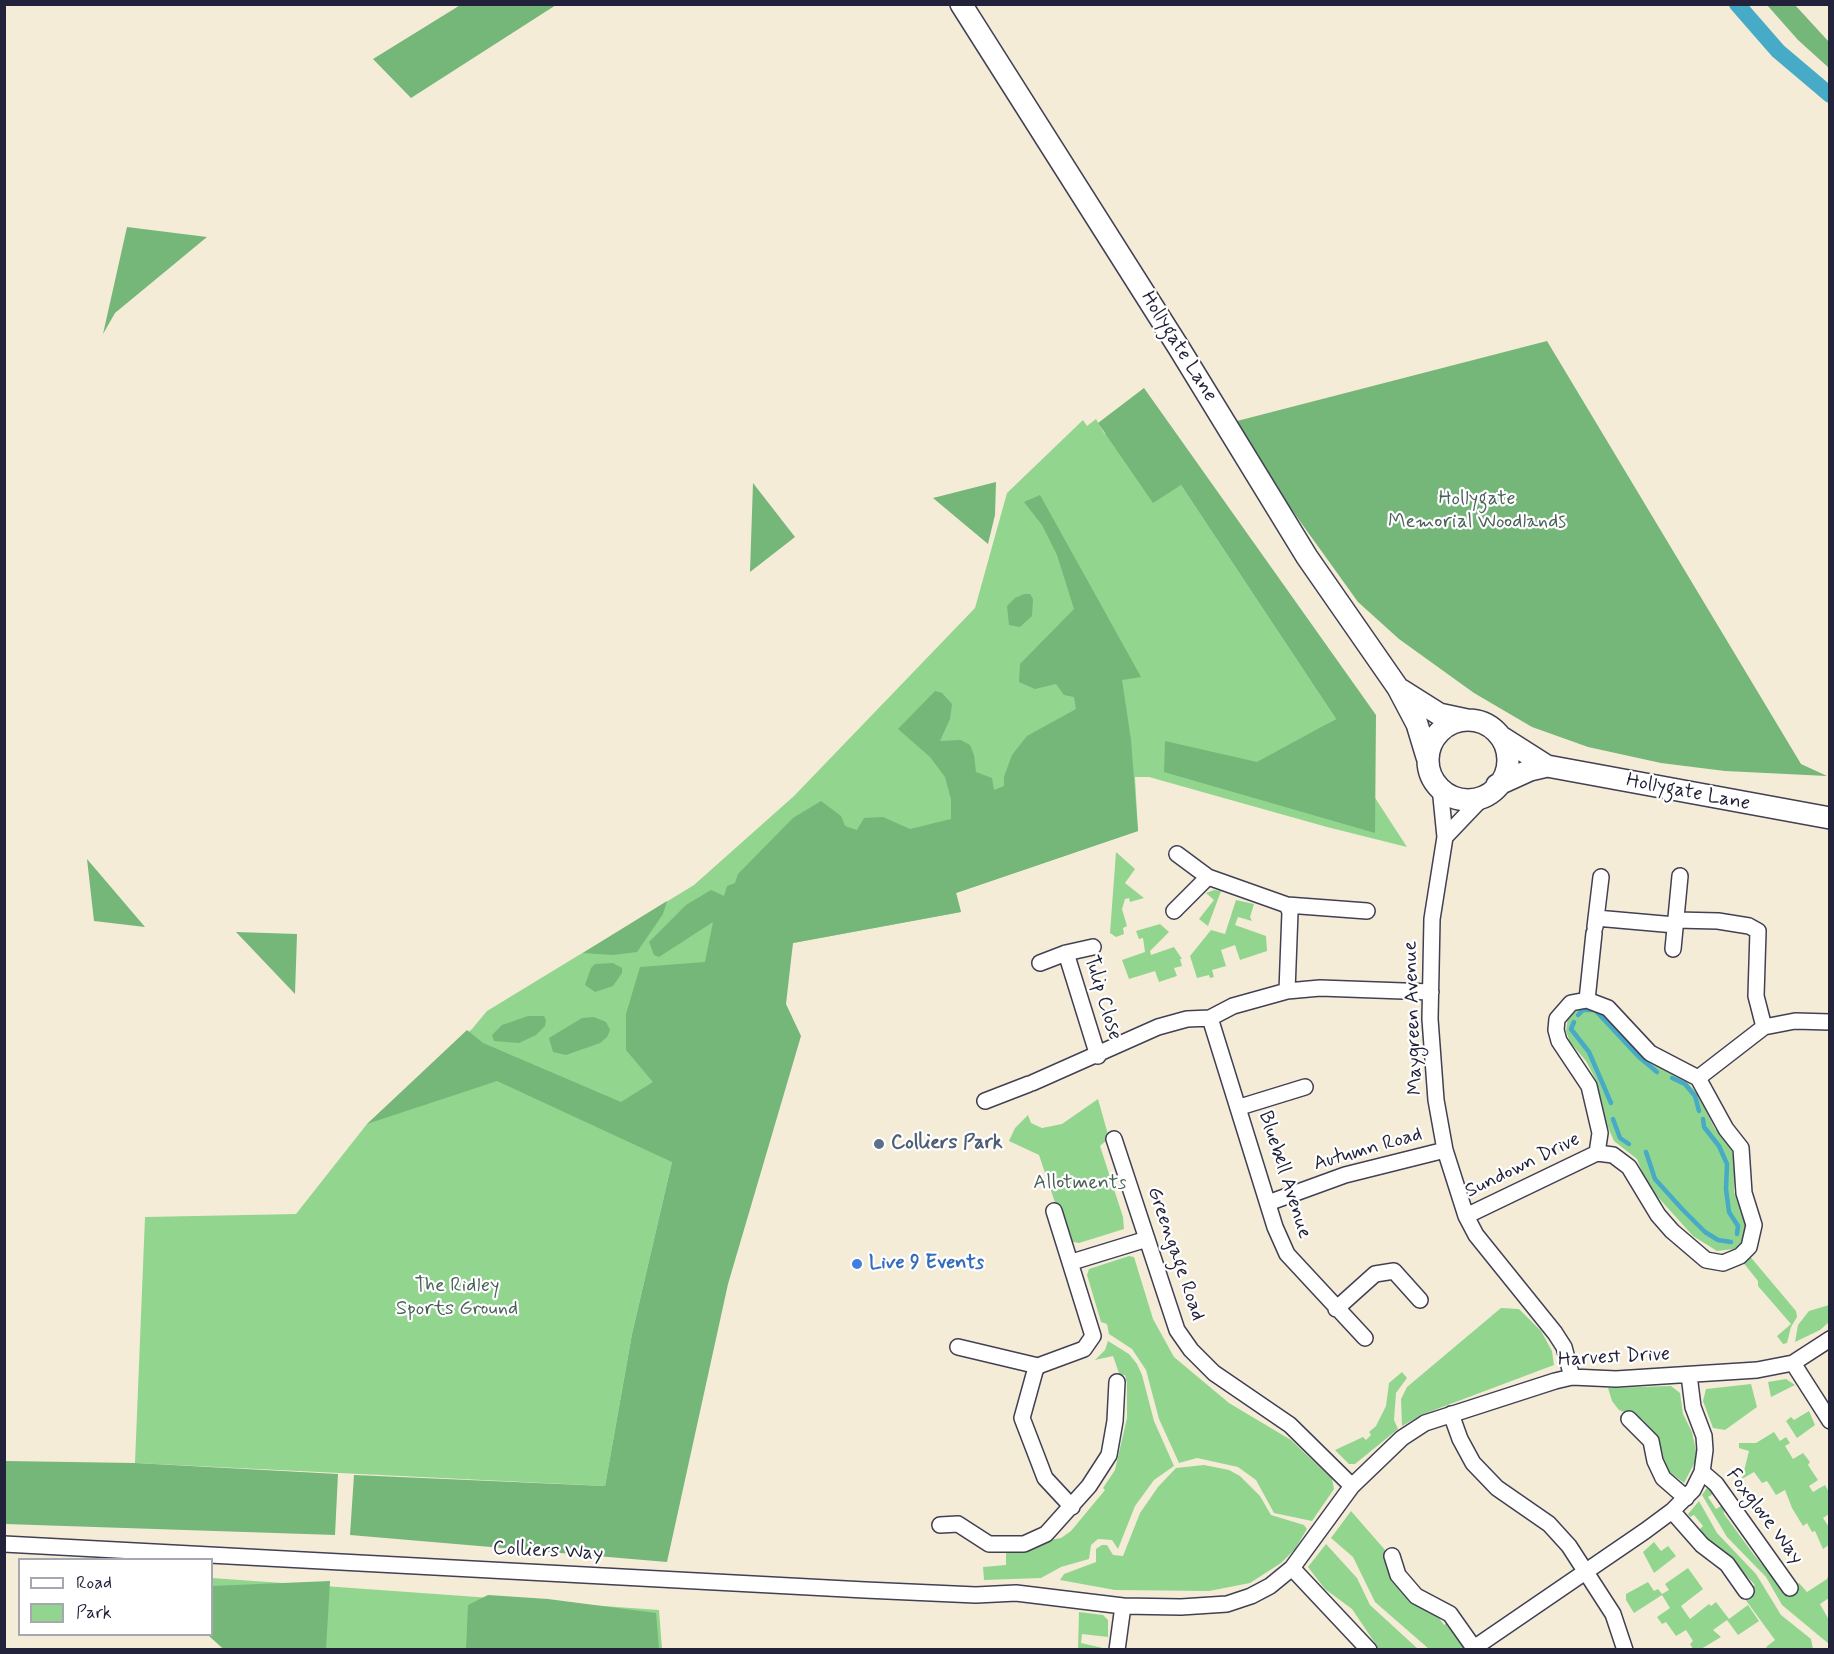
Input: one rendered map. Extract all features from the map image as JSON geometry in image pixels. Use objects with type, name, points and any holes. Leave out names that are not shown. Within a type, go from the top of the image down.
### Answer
[{"type":"street","name":"Hollygate Lane","points":[[961,4],[1184,355],[1307,557],[1398,688],[1417,724],[1427,757]]},
{"type":"street","name":"Hollygate Lane","points":[[1398,688],[1439,714],[1470,720]]},
{"type":"street","points":[[1445,837],[1492,790],[1503,777],[1508,761],[1503,738],[1490,725],[1470,720],[1444,729],[1435,738],[1427,757],[1431,774],[1440,787],[1450,795],[1463,800],[1492,790]]},
{"type":"street","name":"Hollygate Lane","points":[[1503,738],[1547,766],[1830,818]]},
{"type":"street","name":"Hollygate Lane","points":[[1492,790],[1523,773],[1547,766]]},
{"type":"street","name":"Maygreen Avenue","points":[[1440,787],[1445,837],[1432,919],[1431,992],[1436,1100],[1445,1150],[1466,1216],[1476,1235],[1559,1340],[1570,1362],[1572,1377]]},
{"type":"street","points":[[1177,854],[1208,877],[1287,905],[1367,911]]},
{"type":"street","points":[[1672,949],[1680,876]]},
{"type":"street","points":[[1174,911],[1208,877]]},
{"type":"street","points":[[1587,1000],[1601,877]]},
{"type":"street","points":[[1287,905],[1290,912],[1287,991]]},
{"type":"street","points":[[1595,926],[1718,921],[1749,926],[1758,931],[1756,996],[1764,1027]]},
{"type":"street","name":"Tulip Close","points":[[1040,963],[1066,953],[1094,948]]},
{"type":"street","name":"Tulip Close","points":[[1066,953],[1098,1056]]},
{"type":"street","points":[[985,1101],[1098,1056],[1158,1028],[1187,1019],[1210,1018],[1233,1005],[1287,991],[1320,988],[1431,992]]},
{"type":"street","points":[[1587,1000],[1608,1008],[1650,1053],[1698,1078],[1726,1129],[1741,1148],[1744,1193],[1754,1225],[1749,1247],[1740,1257],[1723,1263],[1706,1260],[1672,1231],[1658,1215],[1629,1167],[1613,1155],[1597,1153],[1600,1133],[1589,1086],[1559,1041],[1556,1030],[1557,1019],[1571,1003],[1587,1000]]},
{"type":"street","name":"Bluebell Avenue","points":[[1210,1018],[1240,1107],[1275,1227],[1287,1254],[1365,1338]]},
{"type":"street","points":[[1698,1078],[1764,1027],[1795,1021],[1830,1022]]},
{"type":"street","name":"Bluebell Avenue","points":[[1240,1107],[1305,1087]]},
{"type":"street","name":"Greengage Road","points":[[1114,1139],[1177,1330],[1191,1350],[1214,1373],[1290,1425],[1352,1486]]},
{"type":"street","name":"Autumn Road","points":[[1268,1203],[1345,1175],[1445,1150]]},
{"type":"street","name":"Sundown Drive","points":[[1466,1216],[1597,1153]]},
{"type":"street","points":[[958,1347],[1038,1366],[1084,1349],[1093,1336],[1072,1262],[1054,1211]]},
{"type":"street","points":[[1072,1262],[1147,1239]]},
{"type":"street","points":[[1336,1309],[1375,1274],[1394,1271],[1420,1300]]},
{"type":"street","name":"Harvest Drive","points":[[1292,1568],[1352,1486],[1402,1438],[1425,1423],[1572,1377],[1689,1376],[1757,1370],[1793,1363],[1830,1339]]},
{"type":"street","points":[[1793,1363],[1830,1421]]},
{"type":"street","points":[[1038,1366],[1029,1390],[1023,1418],[1045,1478],[1067,1512]]},
{"type":"street","name":"Foxglove Way","points":[[1475,1649],[1672,1511],[1686,1498],[1702,1472],[1706,1460],[1704,1436],[1693,1407],[1689,1376]]},
{"type":"street","points":[[940,1525],[958,1524],[989,1544],[1016,1545],[1033,1542],[1067,1512],[1100,1470],[1112,1447],[1117,1382]]},
{"type":"street","points":[[1451,1414],[1460,1439],[1473,1463],[1497,1488],[1549,1524],[1586,1571],[1613,1614],[1625,1650]]},
{"type":"street","points":[[1629,1419],[1651,1441],[1655,1461],[1663,1478],[1686,1498]]},
{"type":"street","name":"Foxglove Way","points":[[1702,1472],[1716,1484],[1790,1588]]},
{"type":"street","points":[[1672,1511],[1702,1545],[1727,1564],[1746,1591]]},
{"type":"street","name":"Colliers Way","points":[[4,1544],[865,1590],[976,1595],[1016,1593],[1089,1600],[1123,1606],[1181,1607],[1227,1604],[1270,1586],[1292,1568]]},
{"type":"street","points":[[1392,1556],[1398,1575],[1416,1596],[1450,1614],[1475,1649]]},
{"type":"street","points":[[1292,1568],[1369,1650]]},
{"type":"street","points":[[1117,1650],[1123,1606]]},
{"type":"green space","points":[[462,4],[556,5],[411,98],[373,59]]},
{"type":"green space","points":[[1767,5],[1795,5],[1829,42],[1829,68],[1798,40]]},
{"type":"green space","points":[[127,227],[207,237],[115,313],[103,334]]},
{"type":"green space","name":"Hollygate Memorial Woodlands","points":[[1547,341],[1801,764],[1827,776],[1725,771],[1661,763],[1588,747],[1532,727],[1474,693],[1399,639],[1358,602],[1284,499],[1237,421]]},
{"type":"green space","points":[[1144,388],[1376,715],[1375,833],[1164,772],[1165,741],[1257,762],[1336,719],[1181,485],[1153,503],[1098,423]]},
{"type":"green space","name":"The Ridley Sports Ground","points":[[1096,419],[1104,433],[1181,485],[1336,719],[1327,724],[1407,847],[1149,777],[1135,777],[1138,831],[956,893],[961,912],[793,943],[722,1194],[672,1162],[632,1334],[605,1486],[135,1463],[145,1217],[296,1214],[367,1124],[472,1029],[487,1011],[694,885],[794,796],[975,608],[1007,493],[1083,420],[1087,426]]},
{"type":"green space","points":[[996,482],[995,515],[988,544],[933,498]]},
{"type":"green space","points":[[753,483],[795,537],[750,572]]},
{"type":"green space","points":[[1040,495],[1141,677],[1122,680],[1131,740],[1138,831],[956,893],[961,912],[793,943],[786,1004],[801,1036],[728,1284],[667,1562],[350,1535],[354,1475],[605,1486],[632,1334],[672,1162],[497,1081],[367,1124],[467,1030],[483,1043],[621,1102],[653,1082],[626,1050],[626,1014],[640,967],[705,962],[713,922],[659,957],[654,955],[649,942],[686,905],[711,890],[724,896],[727,886],[735,883],[738,874],[793,818],[821,801],[841,816],[845,826],[857,830],[864,818],[883,817],[910,829],[951,819],[951,799],[945,777],[930,757],[898,729],[935,691],[942,693],[952,704],[950,719],[940,741],[961,740],[970,745],[976,772],[992,778],[994,790],[1004,786],[1004,777],[1012,755],[1027,736],[1076,709],[1074,697],[1064,695],[1056,684],[1035,689],[1019,682],[1020,664],[1074,609],[1057,555],[1042,525],[1024,502]]},
{"type":"green space","points":[[1030,594],[1033,599],[1032,616],[1020,627],[1009,625],[1007,606],[1015,598]]},
{"type":"green space","points":[[1116,852],[1135,869],[1125,883],[1144,898],[1130,902],[1129,898],[1125,899],[1122,909],[1127,926],[1123,928],[1124,934],[1116,937],[1110,933]]},
{"type":"green space","points":[[87,859],[145,927],[94,921]]},
{"type":"green space","points":[[1214,890],[1221,891],[1208,926],[1199,919],[1214,900],[1206,893]]},
{"type":"green space","points":[[1236,900],[1254,904],[1250,917],[1252,921],[1238,917],[1235,925],[1266,936],[1267,951],[1240,960],[1235,945],[1221,950],[1226,966],[1212,970],[1214,977],[1210,978],[1209,975],[1197,978],[1190,956],[1211,930],[1225,934]]},
{"type":"green space","points":[[667,901],[663,914],[637,952],[613,955],[583,953]]},
{"type":"green space","points":[[1160,924],[1169,932],[1150,951],[1151,955],[1174,947],[1182,959],[1180,959],[1182,966],[1174,968],[1177,976],[1159,982],[1155,971],[1129,979],[1122,960],[1145,952],[1143,938],[1139,939],[1136,931]]},
{"type":"green space","points":[[236,932],[297,934],[295,994]]},
{"type":"green space","points":[[613,963],[622,968],[622,973],[613,986],[595,992],[585,985],[591,968],[595,964]]},
{"type":"green space","points":[[1585,1005],[1605,1015],[1646,1060],[1688,1083],[1697,1093],[1715,1129],[1731,1147],[1735,1165],[1734,1192],[1747,1229],[1740,1245],[1734,1249],[1717,1251],[1693,1236],[1647,1185],[1637,1159],[1614,1141],[1606,1123],[1597,1082],[1586,1061],[1570,1042],[1566,1031],[1568,1017]]},
{"type":"green space","points":[[528,1016],[544,1016],[546,1020],[545,1026],[536,1035],[519,1043],[494,1041],[492,1035],[502,1025]]},
{"type":"green space","points":[[594,1017],[606,1022],[610,1030],[607,1037],[600,1043],[566,1055],[553,1052],[549,1038],[582,1018]]},
{"type":"green space","name":"Allotments","points":[[1098,1099],[1109,1138],[1100,1146],[1123,1217],[1124,1229],[1079,1243],[1068,1241],[1039,1155],[1009,1141],[1015,1128],[1028,1115],[1031,1123],[1042,1128],[1062,1124]]},
{"type":"green space","points":[[1748,1254],[1796,1311],[1797,1317],[1791,1327],[1787,1343],[1783,1344],[1777,1336],[1791,1324],[1758,1286],[1758,1281],[1742,1261]]},
{"type":"green space","points":[[1129,1256],[1134,1257],[1153,1319],[1174,1357],[1229,1403],[1291,1440],[1332,1479],[1334,1489],[1312,1521],[1274,1513],[1256,1480],[1238,1467],[1197,1458],[1179,1463],[1159,1419],[1146,1370],[1132,1349],[1109,1334],[1107,1324],[1101,1322],[1087,1275],[1089,1269]]},
{"type":"green space","points":[[1829,1305],[1829,1322],[1820,1330],[1795,1342],[1798,1325],[1809,1311]]},
{"type":"green space","points":[[1501,1308],[1519,1309],[1541,1331],[1552,1351],[1554,1365],[1421,1415],[1402,1426],[1401,1399],[1407,1387]]},
{"type":"green space","points":[[1108,1341],[1129,1354],[1137,1364],[1154,1421],[1174,1466],[1154,1480],[1135,1506],[1118,1549],[1112,1540],[1098,1539],[1091,1545],[1089,1559],[1061,1567],[1041,1578],[984,1580],[983,1567],[1006,1565],[1006,1553],[1024,1553],[1050,1540],[1061,1538],[1071,1531],[1105,1490],[1103,1488],[1115,1470],[1127,1418],[1125,1375],[1120,1376],[1113,1356],[1095,1360],[1105,1350]]},
{"type":"green space","points":[[1402,1372],[1407,1378],[1396,1393],[1394,1420],[1398,1429],[1355,1464],[1349,1464],[1335,1450],[1363,1437],[1366,1440],[1371,1435],[1369,1432],[1376,1426],[1386,1406],[1389,1383]]},
{"type":"green space","points":[[1786,1379],[1795,1385],[1771,1397],[1768,1382]]},
{"type":"green space","points":[[1751,1384],[1757,1407],[1725,1430],[1713,1428],[1703,1401],[1706,1389]]},
{"type":"green space","points":[[1671,1386],[1680,1393],[1683,1414],[1692,1432],[1696,1451],[1695,1462],[1684,1483],[1667,1470],[1657,1439],[1651,1429],[1643,1420],[1619,1410],[1612,1401],[1608,1388]]},
{"type":"green space","points":[[1809,1411],[1815,1425],[1797,1438],[1786,1421],[1791,1417],[1794,1420]]},
{"type":"green space","points":[[1774,1432],[1780,1441],[1786,1437],[1790,1443],[1785,1446],[1793,1459],[1803,1453],[1810,1462],[1808,1465],[1818,1480],[1809,1486],[1813,1492],[1825,1485],[1829,1492],[1829,1514],[1823,1518],[1829,1527],[1829,1545],[1823,1549],[1815,1531],[1812,1532],[1807,1523],[1803,1526],[1785,1490],[1776,1495],[1767,1481],[1762,1483],[1754,1472],[1742,1479],[1749,1451],[1739,1448],[1739,1443],[1756,1443]]},
{"type":"green space","points":[[5,1461],[135,1463],[338,1474],[335,1535],[5,1524]]},
{"type":"green space","points":[[1204,1465],[1229,1470],[1240,1476],[1260,1496],[1271,1515],[1304,1525],[1307,1529],[1295,1549],[1281,1563],[1250,1583],[1209,1591],[1115,1590],[1060,1580],[1064,1574],[1096,1562],[1096,1549],[1102,1545],[1107,1545],[1113,1555],[1123,1556],[1140,1513],[1158,1487],[1176,1468]]},
{"type":"green space","points":[[1709,1485],[1715,1493],[1708,1497],[1716,1509],[1723,1505],[1724,1514],[1754,1555],[1789,1596],[1796,1590],[1795,1586],[1799,1583],[1807,1592],[1827,1579],[1829,1574],[1829,1598],[1820,1604],[1829,1620],[1829,1644],[1782,1605],[1766,1577],[1727,1537],[1702,1495]]},
{"type":"green space","points":[[1699,1501],[1717,1533],[1756,1574],[1781,1615],[1811,1639],[1813,1649],[1768,1649],[1766,1647],[1775,1640],[1742,1595],[1755,1585],[1721,1549],[1704,1537],[1699,1530],[1703,1526],[1694,1515],[1690,1517],[1688,1514]]},
{"type":"green space","points":[[1351,1511],[1385,1550],[1394,1580],[1441,1616],[1439,1618],[1444,1625],[1448,1622],[1468,1649],[1429,1649],[1375,1602],[1353,1557],[1331,1538]]},
{"type":"green space","points":[[1654,1542],[1661,1551],[1668,1546],[1676,1556],[1654,1573],[1643,1552]]},
{"type":"green space","points":[[1326,1544],[1357,1578],[1370,1605],[1418,1649],[1379,1649],[1352,1609],[1325,1589],[1308,1567]]},
{"type":"green space","points":[[1688,1568],[1703,1589],[1681,1606],[1690,1619],[1709,1604],[1711,1606],[1716,1602],[1729,1619],[1748,1605],[1759,1621],[1738,1635],[1727,1620],[1713,1630],[1721,1637],[1701,1649],[1693,1649],[1690,1644],[1693,1641],[1686,1630],[1676,1636],[1666,1622],[1662,1624],[1657,1617],[1670,1608],[1662,1595],[1634,1613],[1626,1600],[1626,1594],[1648,1582],[1654,1591],[1658,1589],[1662,1594],[1669,1590],[1665,1584]]},
{"type":"green space","points":[[213,1578],[659,1610],[662,1649],[224,1650],[209,1636],[213,1636]]},
{"type":"green space","points":[[330,1581],[326,1649],[224,1649],[209,1636],[213,1636],[213,1586]]},
{"type":"green space","points":[[488,1595],[548,1599],[656,1613],[659,1649],[466,1649],[468,1605]]},
{"type":"green space","points":[[1079,1612],[1103,1615],[1108,1620],[1108,1637],[1082,1634],[1081,1643],[1107,1649],[1078,1649]]},
{"type":"waterway","points":[[1737,4],[1778,51],[1830,95]]},
{"type":"waterway","points":[[1578,1015],[1583,1010],[1595,1010],[1639,1057],[1657,1072]]},
{"type":"waterway","points":[[1574,1022],[1571,1029],[1589,1052],[1611,1103]]},
{"type":"waterway","points":[[1672,1078],[1685,1084],[1695,1096],[1699,1111]]},
{"type":"waterway","points":[[1613,1119],[1620,1138],[1629,1144]]},
{"type":"waterway","points":[[1703,1119],[1704,1127],[1719,1146],[1727,1164],[1726,1189],[1729,1212],[1738,1226],[1737,1234]]},
{"type":"waterway","points":[[1646,1152],[1655,1179],[1683,1210],[1705,1232],[1718,1240],[1731,1242]]},
{"type":"place","name":"Colliers Park","points":[[879,1144]]},
{"type":"place","name":"Live 9 Events","points":[[857,1264]]}]
